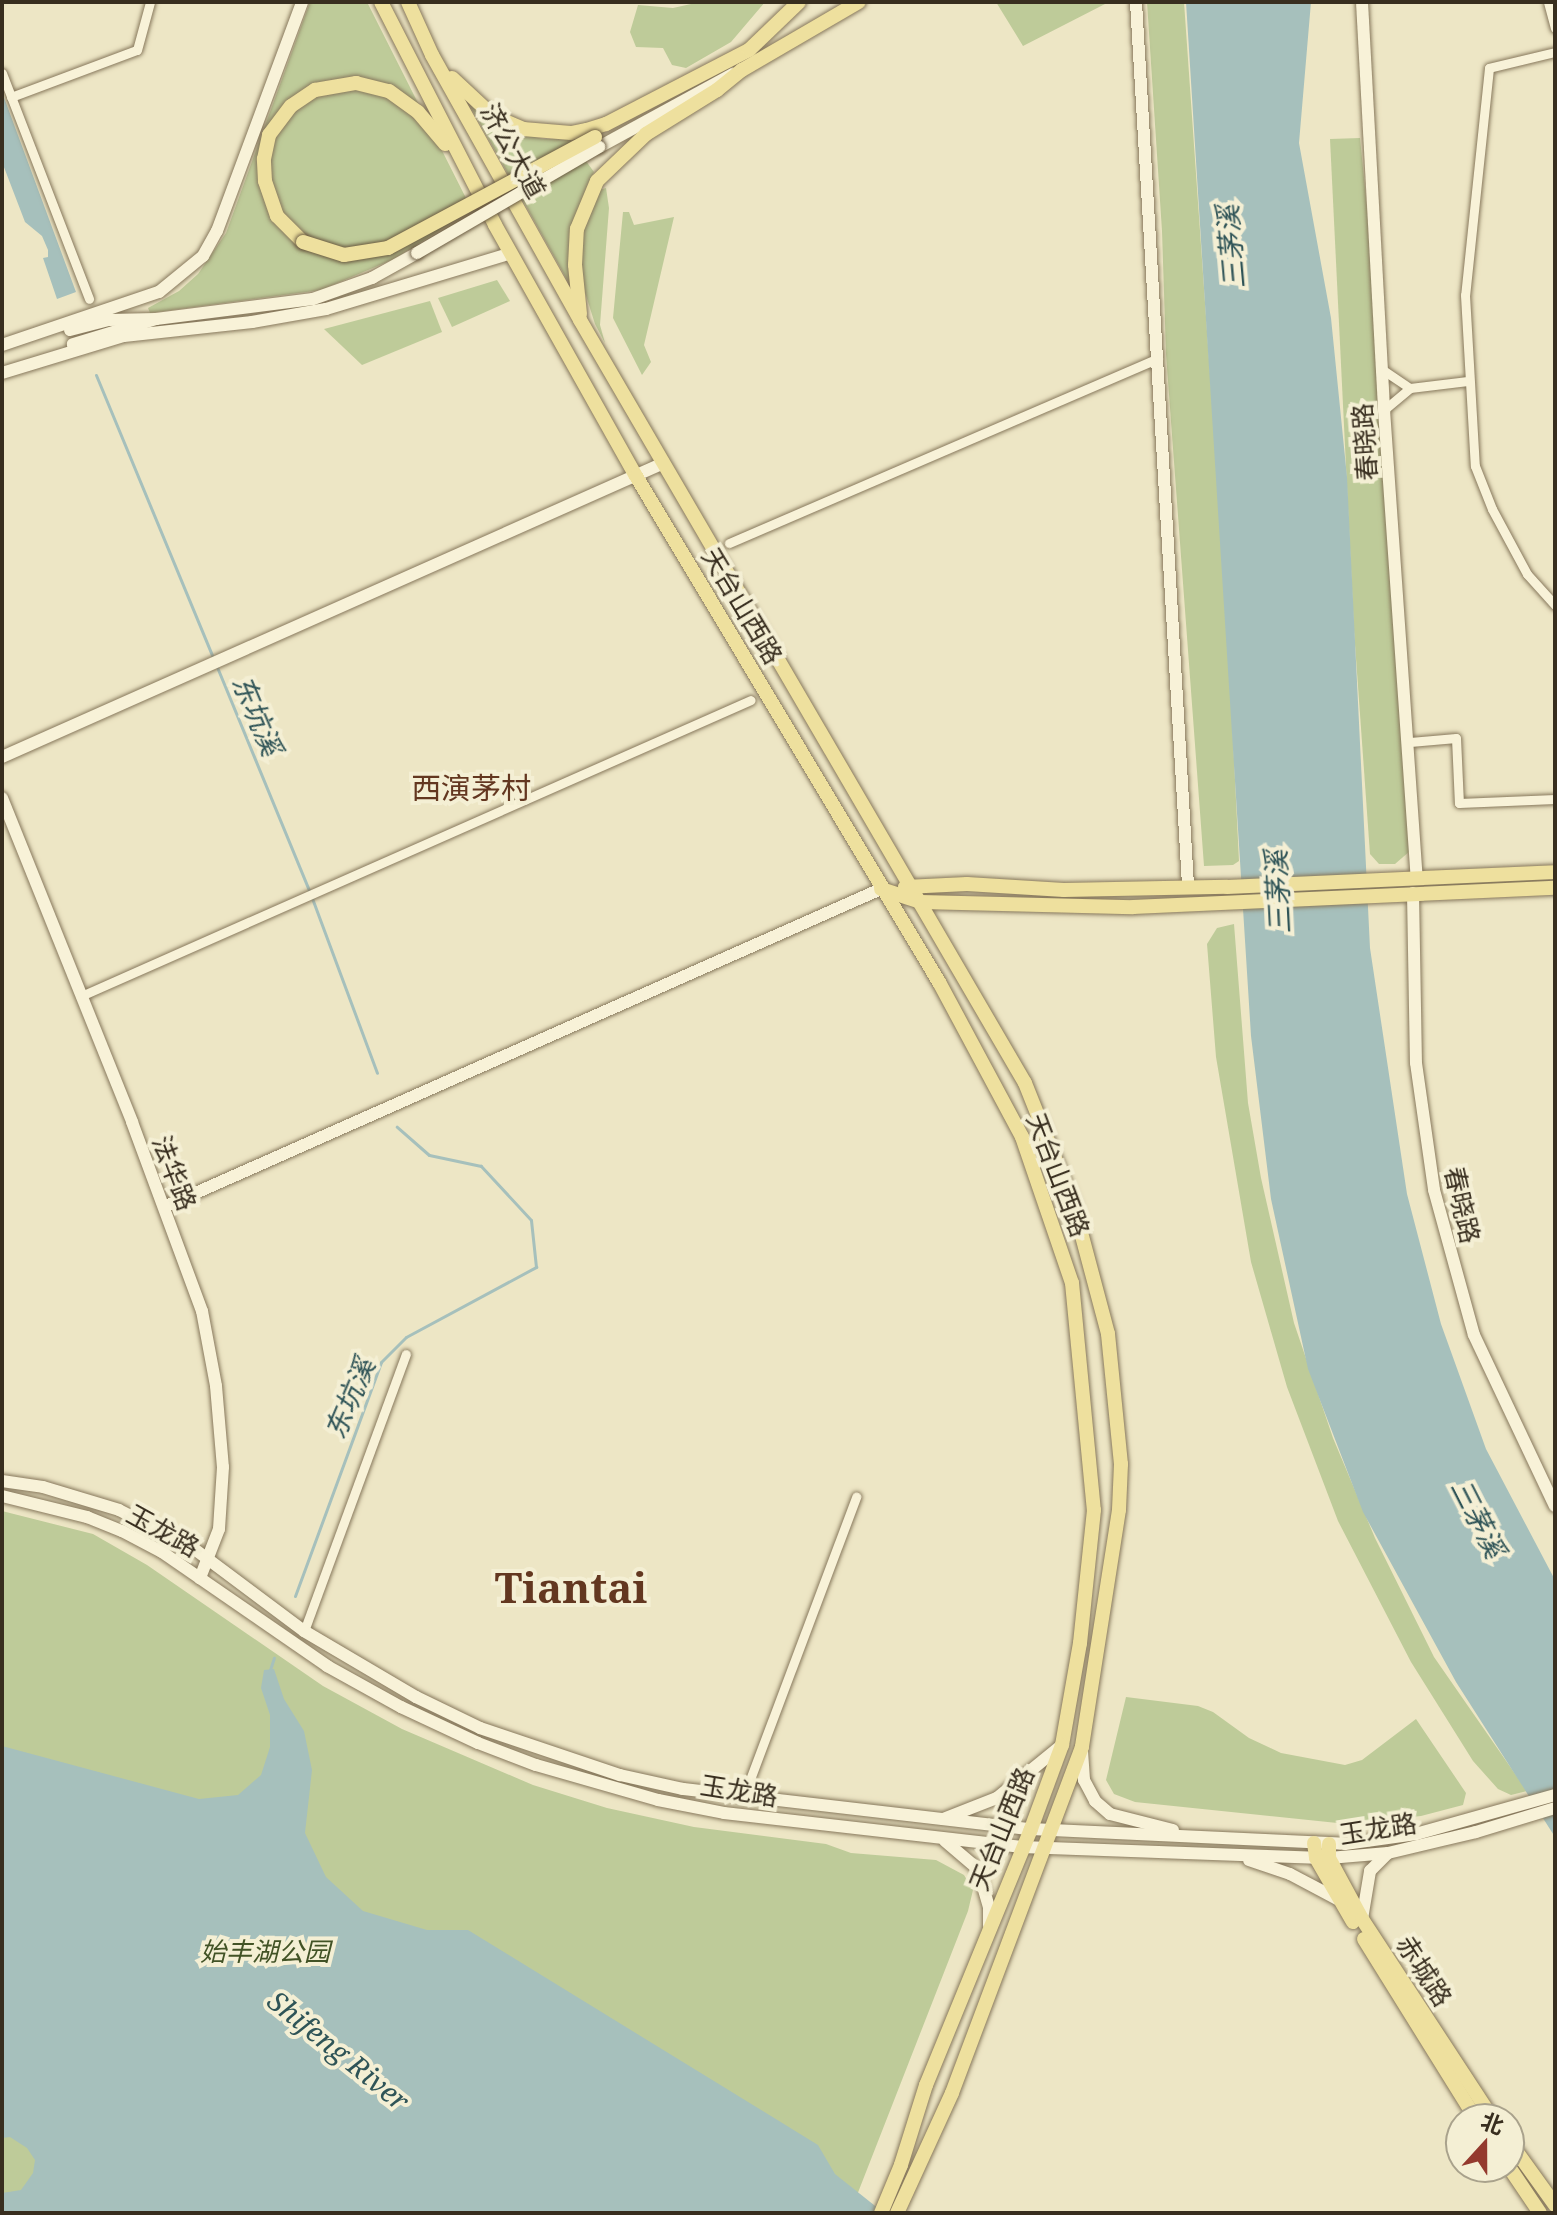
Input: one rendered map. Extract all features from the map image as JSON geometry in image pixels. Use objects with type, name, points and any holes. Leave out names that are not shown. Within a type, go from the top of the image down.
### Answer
[{"type":"main road","points":[[2,346],[159,292],[203,256],[217,231],[302,2]]},
{"type":"main road","name":"济公大道","points":[[381,2],[463,166],[511,253]]},
{"type":"main road","name":"济公大道","points":[[408,2],[432,55],[580,320]]},
{"type":"main road","points":[[580,320],[575,265],[577,229],[588,197],[604,173],[646,134],[738,64],[799,2]]},
{"type":"main road","points":[[463,166],[418,112],[389,91],[356,83],[315,90],[291,106],[269,135],[264,159],[268,197],[277,216],[303,242],[344,255],[388,248],[859,2]]},
{"type":"main road","points":[[1136,2],[1188,886]]},
{"type":"main road","name":"春晓路","points":[[1362,2],[1384,410],[1410,742],[1416,1063],[1434,1190],[1474,1335],[1555,1506]]},
{"type":"main road","points":[[432,55],[468,96],[493,116],[523,129],[594,138]]},
{"type":"main road","points":[[2,346],[109,320],[156,319],[313,299],[372,278],[417,253],[594,138],[606,124],[738,64]]},
{"type":"main road","points":[[2,371],[124,336],[252,322],[326,309],[511,253]]},
{"type":"main road","name":"天台山西路","points":[[511,253],[636,476],[939,982],[1022,1137],[1072,1283],[1094,1510],[1080,1643],[1062,1745],[1031,1829],[989,1925],[926,2085],[908,2168]]},
{"type":"main road","points":[[2,371],[156,319]]},
{"type":"main road","name":"天台山西路","points":[[580,320],[1019,1072],[1074,1206],[1108,1334],[1121,1464],[1111,1570],[1082,1747],[952,2093],[908,2168]]},
{"type":"main road","points":[[2,757],[664,463]]},
{"type":"main road","name":"法华路","points":[[2,798],[202,1311],[216,1386],[223,1467],[222,1509],[210,1561],[200,1578]]},
{"type":"main road","points":[[881,889],[921,902],[1133,907],[1227,894],[1415,885],[1555,872]]},
{"type":"main road","points":[[164,1207],[881,889],[967,884],[1064,890],[1188,886],[1227,894]]},
{"type":"main road","points":[[1415,885],[1555,888]]},
{"type":"main road","points":[[994,1085],[1019,1072]]},
{"type":"main road","points":[[1072,1283],[1094,1279]]},
{"type":"main road","name":"玉龙路","points":[[2,1481],[43,1487],[119,1510],[210,1561],[304,1631],[416,1697],[480,1728],[620,1775],[743,1798],[939,1820],[1031,1829],[1207,1838],[1322,1851],[1388,1853],[1534,1809]]},
{"type":"main road","name":"玉龙路","points":[[2,1496],[72,1513],[122,1531],[200,1578],[327,1666],[401,1707],[478,1743],[536,1765],[658,1800],[724,1813],[1022,1847],[1239,1856],[1322,1851],[1534,1809]]},
{"type":"main road","points":[[939,1820],[997,1798],[1062,1745]]},
{"type":"main road","points":[[1082,1747],[1084,1780],[1095,1801],[1110,1814],[1207,1838]]},
{"type":"main road","points":[[1534,1809],[1555,1795]]},
{"type":"main road","points":[[1534,1809],[1555,1808]]},
{"type":"main road","points":[[942,1839],[978,1869],[989,1925]]},
{"type":"main road","name":"赤城路","points":[[1322,1851],[1341,1901],[1466,2103]]},
{"type":"main road","name":"赤城路","points":[[1322,1851],[1362,1919],[1483,2103]]},
{"type":"main road","points":[[1362,1919],[1370,1871],[1388,1853]]},
{"type":"main road","points":[[1239,1856],[1290,1874],[1341,1901]]},
{"type":"main road","points":[[1525,2163],[1555,2205]]},
{"type":"main road","points":[[881,2213],[908,2168]]},
{"type":"main road","points":[[897,2213],[908,2168]]},
{"type":"main road","points":[[1520,2183],[1540,2213]]},
{"type":"street","points":[[11,97],[137,50],[150,2]]},
{"type":"street","points":[[1548,2],[1555,28]]},
{"type":"street","points":[[1555,52],[1489,68],[1465,295],[1475,466],[1492,509],[1527,574],[1555,605]]},
{"type":"street","points":[[2,73],[89,299]]},
{"type":"street","points":[[729,543],[1158,358]]},
{"type":"street","points":[[1383,370],[1410,388]]},
{"type":"street","points":[[1384,410],[1410,388],[1468,381]]},
{"type":"street","points":[[81,996],[751,700]]},
{"type":"street","points":[[1410,742],[1456,738],[1459,803],[1555,799]]},
{"type":"street","points":[[304,1631],[406,1354]]},
{"type":"street","points":[[743,1798],[856,1497]]},
{"type":"green space","points":[[310,2],[367,2],[472,210],[394,259],[321,290],[150,313],[148,308],[179,291],[198,274],[226,233]]},
{"type":"green space","points":[[700,2],[765,2],[731,42],[686,68],[672,65],[663,48],[636,47],[630,32],[638,5],[673,8]]},
{"type":"green space","points":[[996,2],[1120,3],[1105,4],[1023,46]]},
{"type":"green space","points":[[1147,2],[1184,2],[1227,617],[1239,861],[1233,865],[1204,866],[1166,354],[1162,231]]},
{"type":"green space","points":[[470,106],[516,132],[543,139],[570,139],[594,172],[576,215],[570,285]]},
{"type":"green space","points":[[1360,138],[1383,370],[1410,851],[1395,864],[1379,864],[1370,854],[1354,630],[1330,139]]},
{"type":"green space","points":[[606,188],[609,208],[600,325],[605,343],[595,324],[583,286],[580,240],[599,190]]},
{"type":"green space","points":[[623,212],[629,212],[634,225],[674,217],[644,345],[651,362],[642,375],[613,318]]},
{"type":"green space","points":[[497,280],[510,301],[452,327],[438,298]]},
{"type":"green space","points":[[430,301],[442,332],[362,365],[324,329]]},
{"type":"green space","points":[[1234,924],[1248,1103],[1261,1178],[1294,1323],[1333,1438],[1375,1538],[1434,1657],[1527,1791],[1511,1795],[1498,1789],[1473,1761],[1411,1662],[1338,1521],[1287,1387],[1251,1262],[1216,1057],[1207,944],[1217,928]]},
{"type":"green space","name":"始丰湖公园","points":[[2,1511],[93,1534],[147,1565],[323,1686],[402,1729],[533,1785],[607,1808],[694,1827],[826,1844],[851,1853],[936,1860],[964,1875],[973,1890],[968,1911],[850,2213],[2,2213]]},
{"type":"green space","points":[[1126,1697],[1198,1706],[1213,1712],[1249,1738],[1281,1753],[1345,1765],[1362,1760],[1416,1719],[1466,1793],[1463,1805],[1421,1816],[1347,1824],[1135,1802],[1114,1794],[1106,1780]]},
{"type":"water","name":"三茅溪","points":[[1186,2],[1311,2],[1299,143],[1331,318],[1347,477],[1370,948],[1407,1194],[1441,1324],[1486,1449],[1555,1580],[1555,1837],[1456,1682],[1363,1512],[1308,1369],[1271,1199],[1251,1036]]},
{"type":"water","points":[[2,92],[76,292],[57,299],[43,258],[48,257],[48,250],[42,236],[25,222],[2,162]]},
{"type":"water","name":"Shifeng River","points":[[274,1669],[284,1699],[304,1731],[312,1770],[305,1833],[326,1877],[363,1911],[427,1930],[468,1930],[818,2145],[835,2174],[884,2213],[2,2213],[2,2193],[21,2190],[33,2173],[35,2160],[27,2148],[10,2137],[2,2138],[2,1746],[199,1799],[238,1795],[261,1775],[270,1747],[270,1715],[261,1688],[264,1670]]},
{"type":"waterway","name":"东坑溪","points":[[96,375],[214,660]]},
{"type":"waterway","name":"东坑溪","points":[[217,667],[309,890],[377,1073]]},
{"type":"waterway","name":"东坑溪","points":[[295,1596],[381,1362],[406,1337],[536,1267],[531,1220],[481,1166],[429,1155],[397,1127]]},
{"type":"waterway","name":"东坑溪","points":[[269,1673],[274,1658]]},
{"type":"district","name":"西演茅村","points":[[471,788]]},
{"type":"district","name":"Tiantai","points":[[571,1587]]}]
